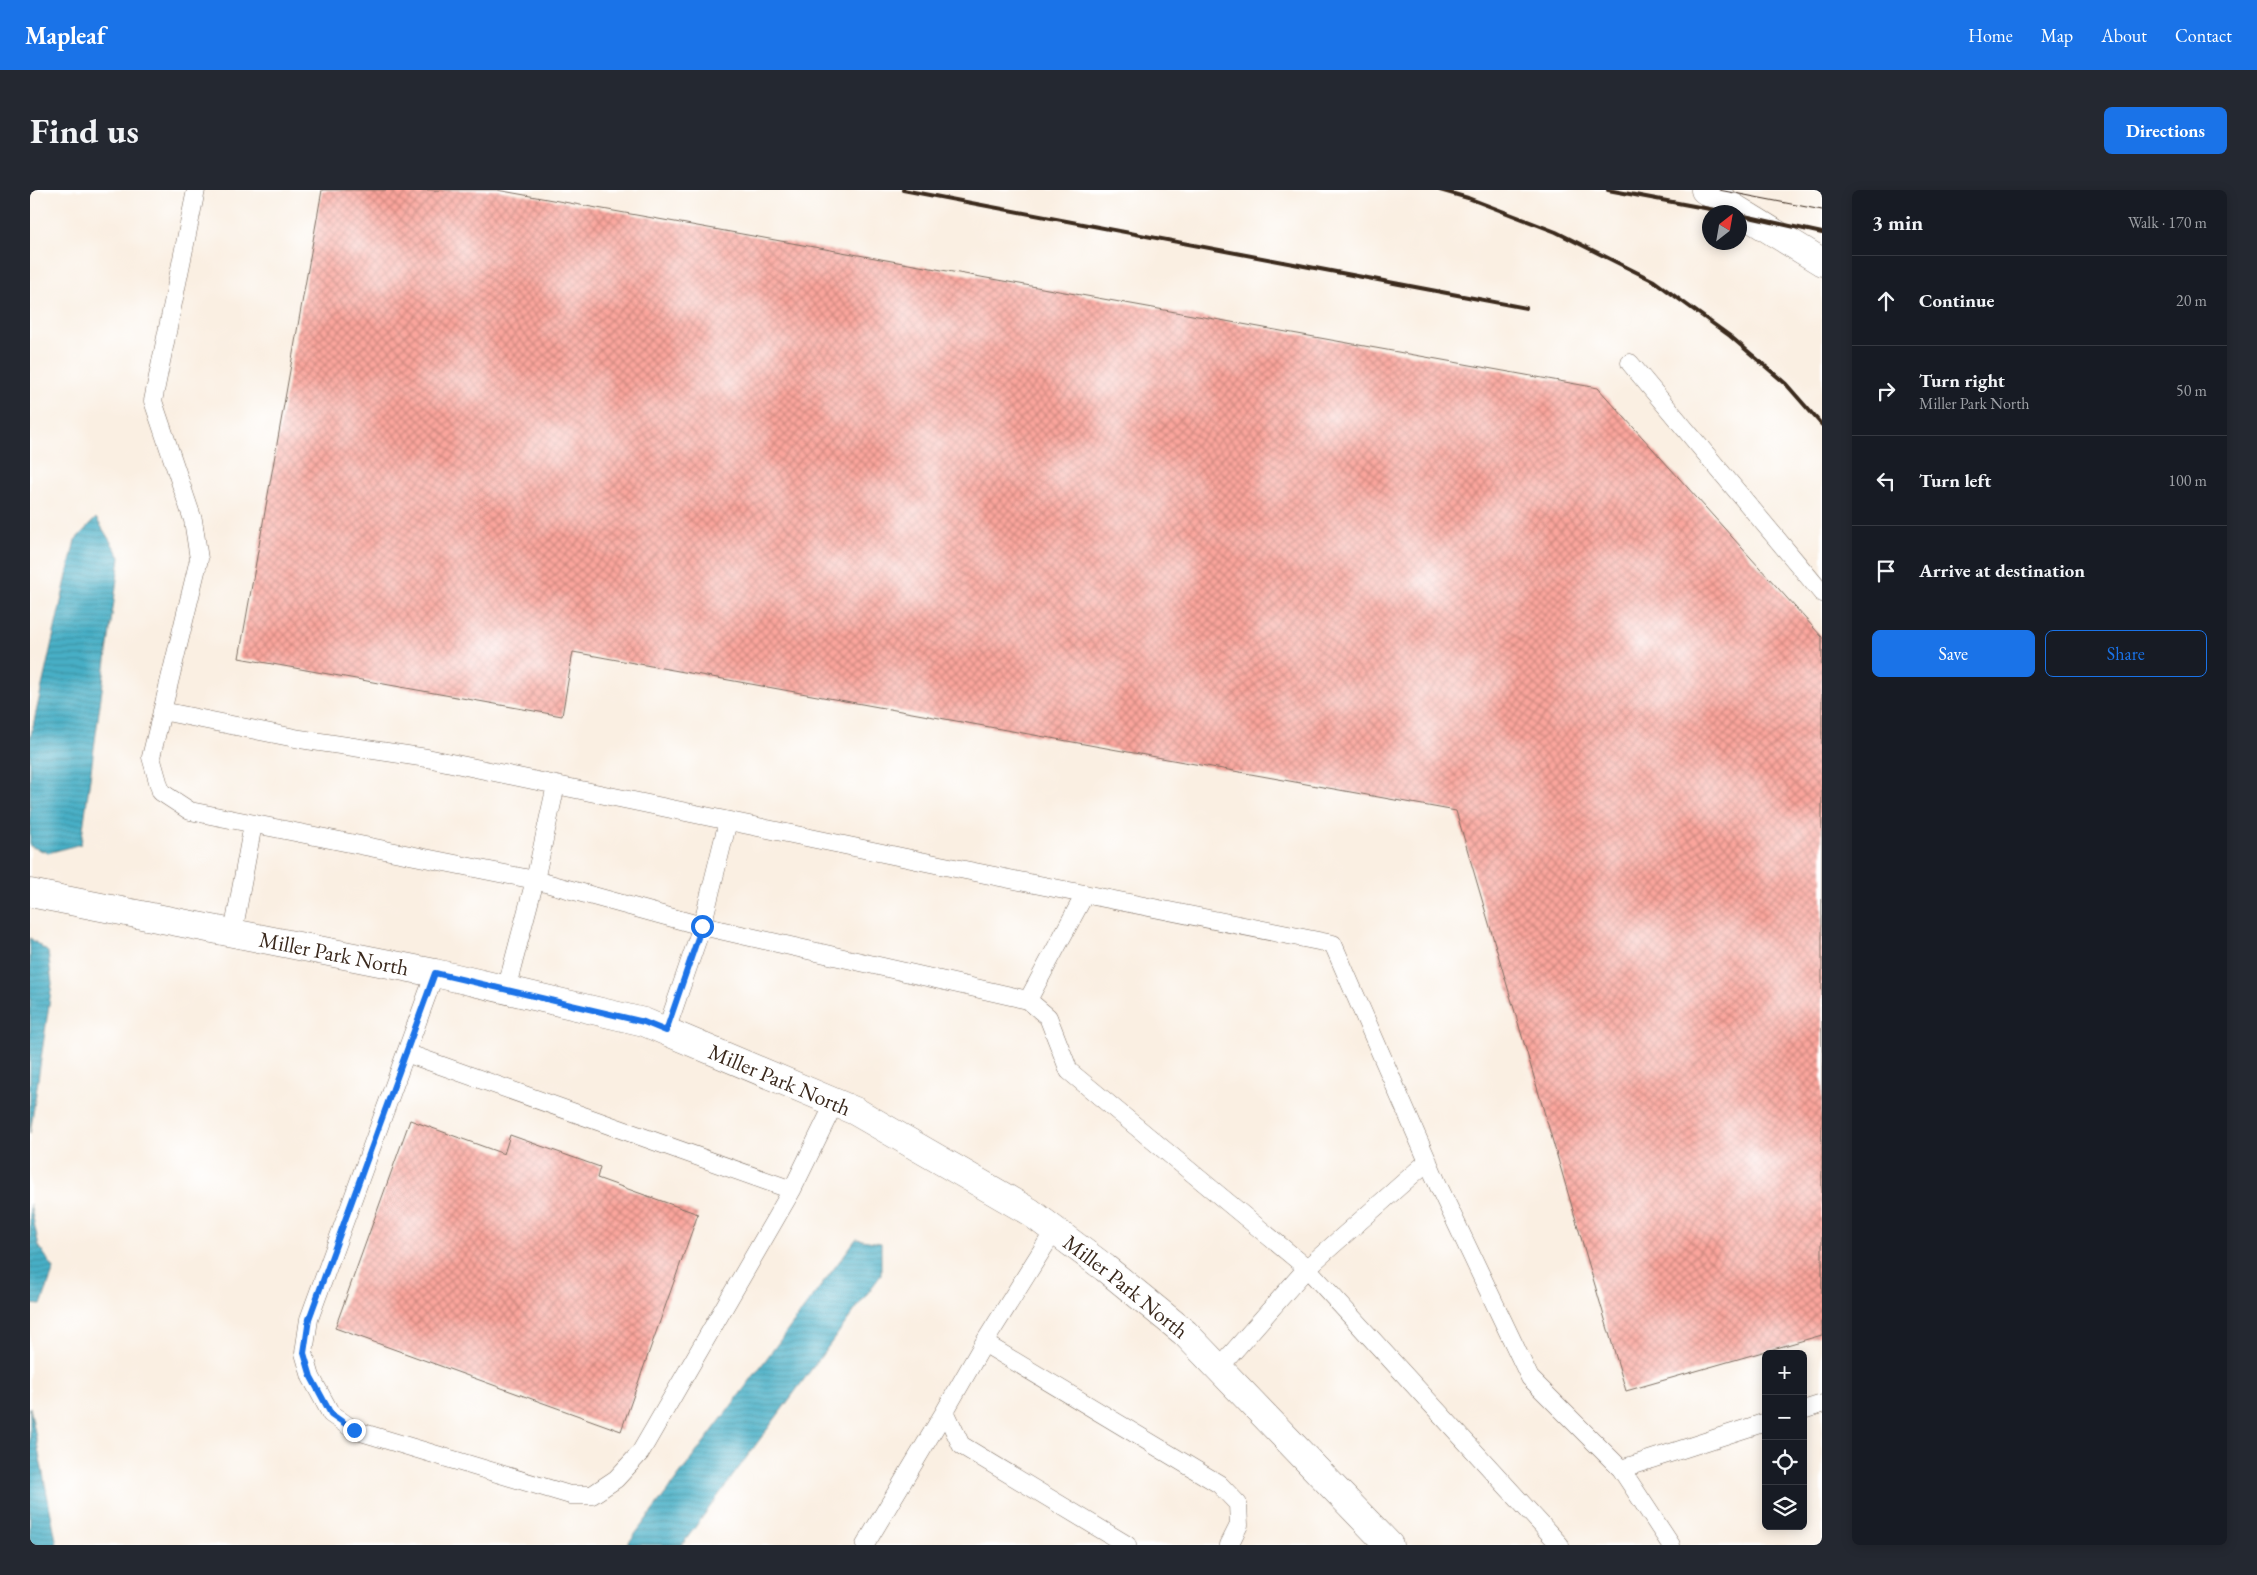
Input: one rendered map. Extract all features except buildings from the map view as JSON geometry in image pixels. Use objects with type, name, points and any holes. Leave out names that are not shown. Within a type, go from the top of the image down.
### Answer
[{"type":"street","points":[[1705,190],[1822,262]]},
{"type":"street","name":"Miller Park North","points":[[30,893],[435,973],[644,1022],[855,1111],[1030,1212],[1185,1333],[1389,1545]]},
{"type":"lane","points":[[196,190],[153,400],[193,520],[199,559],[151,757],[161,792],[190,811],[535,880],[702,926],[1028,1000],[1048,1017],[1068,1071],[1307,1268],[1560,1545]]},
{"type":"lane","points":[[1630,363],[1822,593]]},
{"type":"lane","points":[[162,711],[300,739],[427,758],[1333,944],[1428,1161],[1530,1378],[1621,1469],[1671,1545]]},
{"type":"lane","points":[[506,990],[535,880],[556,785]]},
{"type":"lane","points":[[666,1031],[702,926],[728,821]]},
{"type":"lane","points":[[233,932],[253,824]]},
{"type":"lane","points":[[1028,1000],[1084,894]]},
{"type":"lane","points":[[435,973],[309,1319],[304,1353],[311,1377],[331,1414],[354,1430],[570,1495],[592,1494],[616,1479],[640,1453],[792,1190],[835,1102]]},
{"type":"lane","points":[[406,1053],[792,1190]]},
{"type":"lane","points":[[1219,1368],[1307,1268],[1428,1161]]},
{"type":"lane","points":[[864,1545],[984,1343],[1054,1231]]},
{"type":"lane","points":[[984,1343],[1219,1484],[1238,1504],[1239,1525],[1229,1545]]},
{"type":"lane","points":[[1807,1409],[1822,1404]]},
{"type":"lane","points":[[945,1411],[961,1446],[1127,1545]]},
{"type":"lane","points":[[1621,1469],[1762,1423]]},
{"type":"water","points":[[96,518],[120,557],[81,844],[48,853],[30,846],[30,739],[75,540]]},
{"type":"water","points":[[30,938],[48,952],[52,984],[30,1134]]},
{"type":"water","points":[[30,1204],[39,1246],[54,1269],[41,1305],[30,1304]]},
{"type":"water","points":[[856,1239],[881,1243],[881,1275],[682,1545],[627,1545]]},
{"type":"water","points":[[30,1407],[57,1545],[30,1545]]},
{"type":"tram line","points":[[1719,190],[1822,210]]},
{"type":"railway","points":[[903,190],[1526,308]]},
{"type":"railway","points":[[1440,190],[1468,198],[1556,232],[1654,281],[1730,336],[1786,384],[1822,425]]},
{"type":"railway","points":[[1608,190],[1702,208]]},
{"type":"railway","points":[[1747,217],[1822,233]]},
{"type":"route","points":[[354,1430],[331,1414],[311,1377],[304,1353],[309,1319],[435,973],[644,1022],[666,1031],[702,926]]}]
